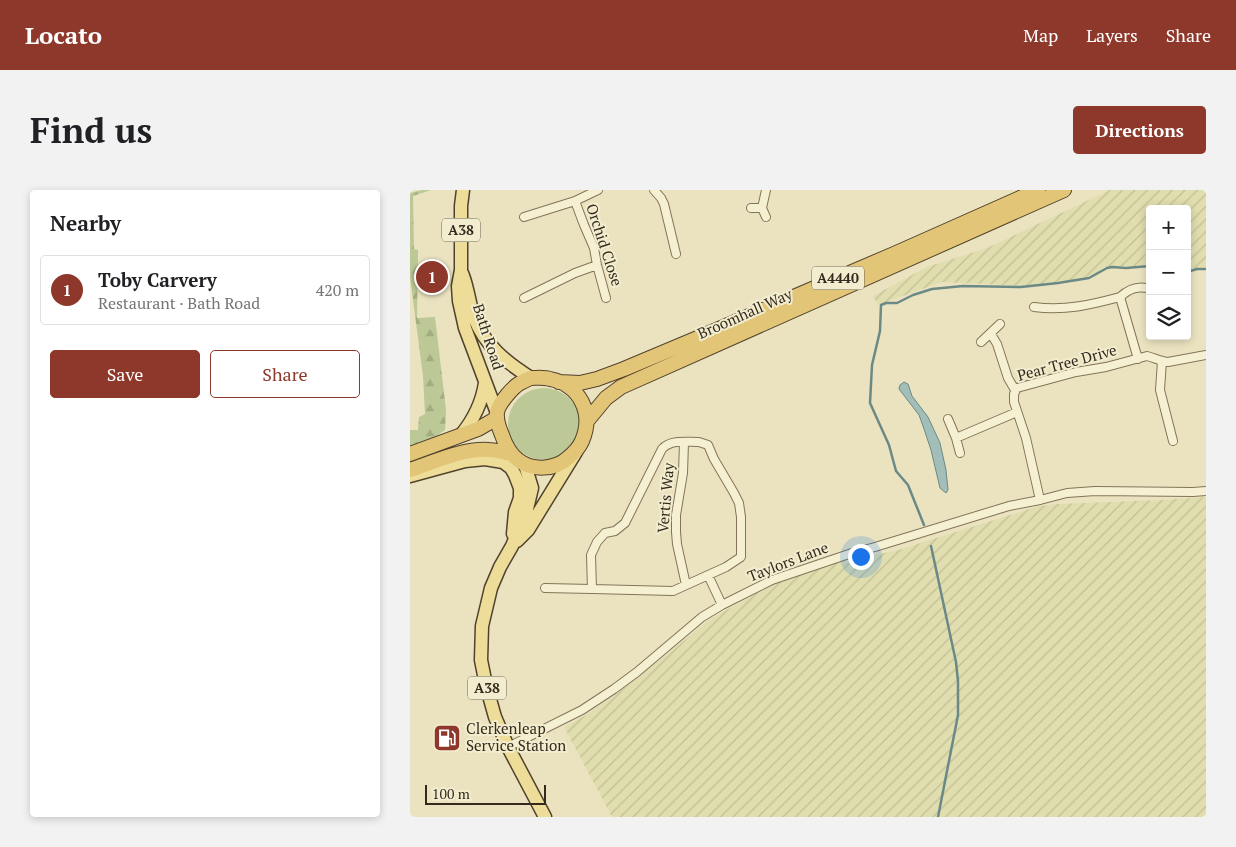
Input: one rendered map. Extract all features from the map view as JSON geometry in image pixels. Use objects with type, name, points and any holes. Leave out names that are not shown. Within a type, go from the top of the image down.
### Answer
[{"type":"highway","name":"Broomhall Way","points":[[559,382],[580,383],[597,379],[630,366],[1038,190]]},
{"type":"highway","name":"Broomhall Way","points":[[587,421],[606,398],[621,387],[1064,190]]},
{"type":"highway","points":[[531,378],[550,378],[559,382],[575,392],[584,406],[587,421],[583,439],[577,450],[563,462],[553,467],[542,468],[525,465],[518,460],[506,445],[498,426],[497,415],[501,404],[519,383],[531,378]]},
{"type":"highway","points":[[410,454],[478,429],[497,415]]},
{"type":"highway","points":[[410,470],[436,465],[454,455],[475,450],[490,450],[512,454]]},
{"type":"main road","name":"Bath Road","points":[[463,190],[461,206],[461,270],[458,286],[459,302],[465,328],[497,415]]},
{"type":"main road","name":"Bath Road","points":[[461,270],[466,282],[474,318],[484,338],[502,358],[531,378]]},
{"type":"main road","points":[[461,435],[476,415],[485,383]]},
{"type":"main road","name":"A38","points":[[512,546],[528,530],[577,450]]},
{"type":"main road","points":[[410,476],[436,465],[485,459],[503,462],[515,474],[520,488],[520,498],[515,512],[512,546]]},
{"type":"main road","name":"A38","points":[[525,465],[532,488],[527,509],[512,546],[491,588],[482,626],[481,660],[495,717],[508,747],[545,817]]},
{"type":"street","points":[[524,217],[575,201],[598,190]]},
{"type":"street","points":[[654,190],[664,204],[676,254]]},
{"type":"street","points":[[766,190],[762,208],[766,217]]},
{"type":"street","points":[[541,201],[544,210]]},
{"type":"street","name":"Orchid Close","points":[[575,201],[594,248],[596,265],[606,298]]},
{"type":"street","points":[[751,208],[762,208]]},
{"type":"street","points":[[524,298],[567,276],[596,265]]},
{"type":"street","points":[[1034,307],[1050,309],[1073,308],[1120,297],[1126,291],[1135,288],[1146,288]]},
{"type":"street","points":[[1120,297],[1138,359]]},
{"type":"street","points":[[981,342],[1000,324]]},
{"type":"street","points":[[991,334],[997,344],[1008,378],[1015,390]]},
{"type":"street","name":"Pear Tree Drive","points":[[1040,500],[1026,438],[1014,402],[1015,390],[1018,387],[1147,356],[1162,362],[1168,362],[1206,355]]},
{"type":"street","points":[[1162,362],[1160,390],[1173,441]]},
{"type":"street","points":[[956,438],[1017,412]]},
{"type":"street","points":[[948,418],[960,453]]},
{"type":"street","points":[[545,588],[673,591],[726,567],[741,557],[739,503],[708,445],[699,442],[672,442],[666,444],[625,523],[615,531],[605,533],[597,542],[591,555],[592,589]]},
{"type":"street","name":"Vertis Way","points":[[684,442],[683,473],[676,515],[676,532],[686,585]]},
{"type":"street","name":"Taylors Lane","points":[[508,747],[582,710],[637,672],[702,617],[772,580],[802,569],[1009,506],[1066,493],[1096,491],[1206,491]]},
{"type":"street","points":[[708,575],[722,605]]},
{"type":"shaded area","points":[[1110,190],[1206,190],[1206,267],[1191,269],[1191,205],[1146,205],[1146,266],[1104,267],[1099,272],[1080,279],[1027,286],[942,282],[878,305],[873,296],[927,267],[987,248]]},
{"type":"shaded area","points":[[1206,497],[1206,817],[612,817],[564,727],[586,715],[622,690],[707,621],[771,585],[786,579],[829,564],[895,551],[1039,506]]},
{"type":"green space","points":[[431,190],[413,196],[414,249],[418,250],[417,318],[435,317],[446,410],[445,430],[435,437],[410,448],[410,430],[418,430],[419,417],[425,414],[423,376],[410,277],[410,193]]},
{"type":"green space","points":[[544,388],[564,394],[574,404],[580,424],[574,444],[564,454],[544,460],[524,454],[514,444],[508,424],[514,404],[524,394]]},
{"type":"water","points":[[904,382],[908,384],[912,396],[928,417],[940,443],[946,470],[948,490],[946,493],[940,488],[931,450],[919,415],[899,389],[900,385]]},
{"type":"waterway","points":[[924,525],[908,485],[896,471],[889,445],[870,403],[872,365],[880,331],[881,305],[897,303],[932,289],[963,286],[1021,287],[1089,278],[1112,267],[1146,266]]},
{"type":"waterway","points":[[1191,271],[1206,269]]},
{"type":"waterway","points":[[931,546],[956,662],[958,681],[958,715],[938,817]]},
{"type":"place","name":"Toby Carvery","points":[[432,277]]},
{"type":"place","name":"Clerkenleap Service Station","points":[[447,738]]}]
